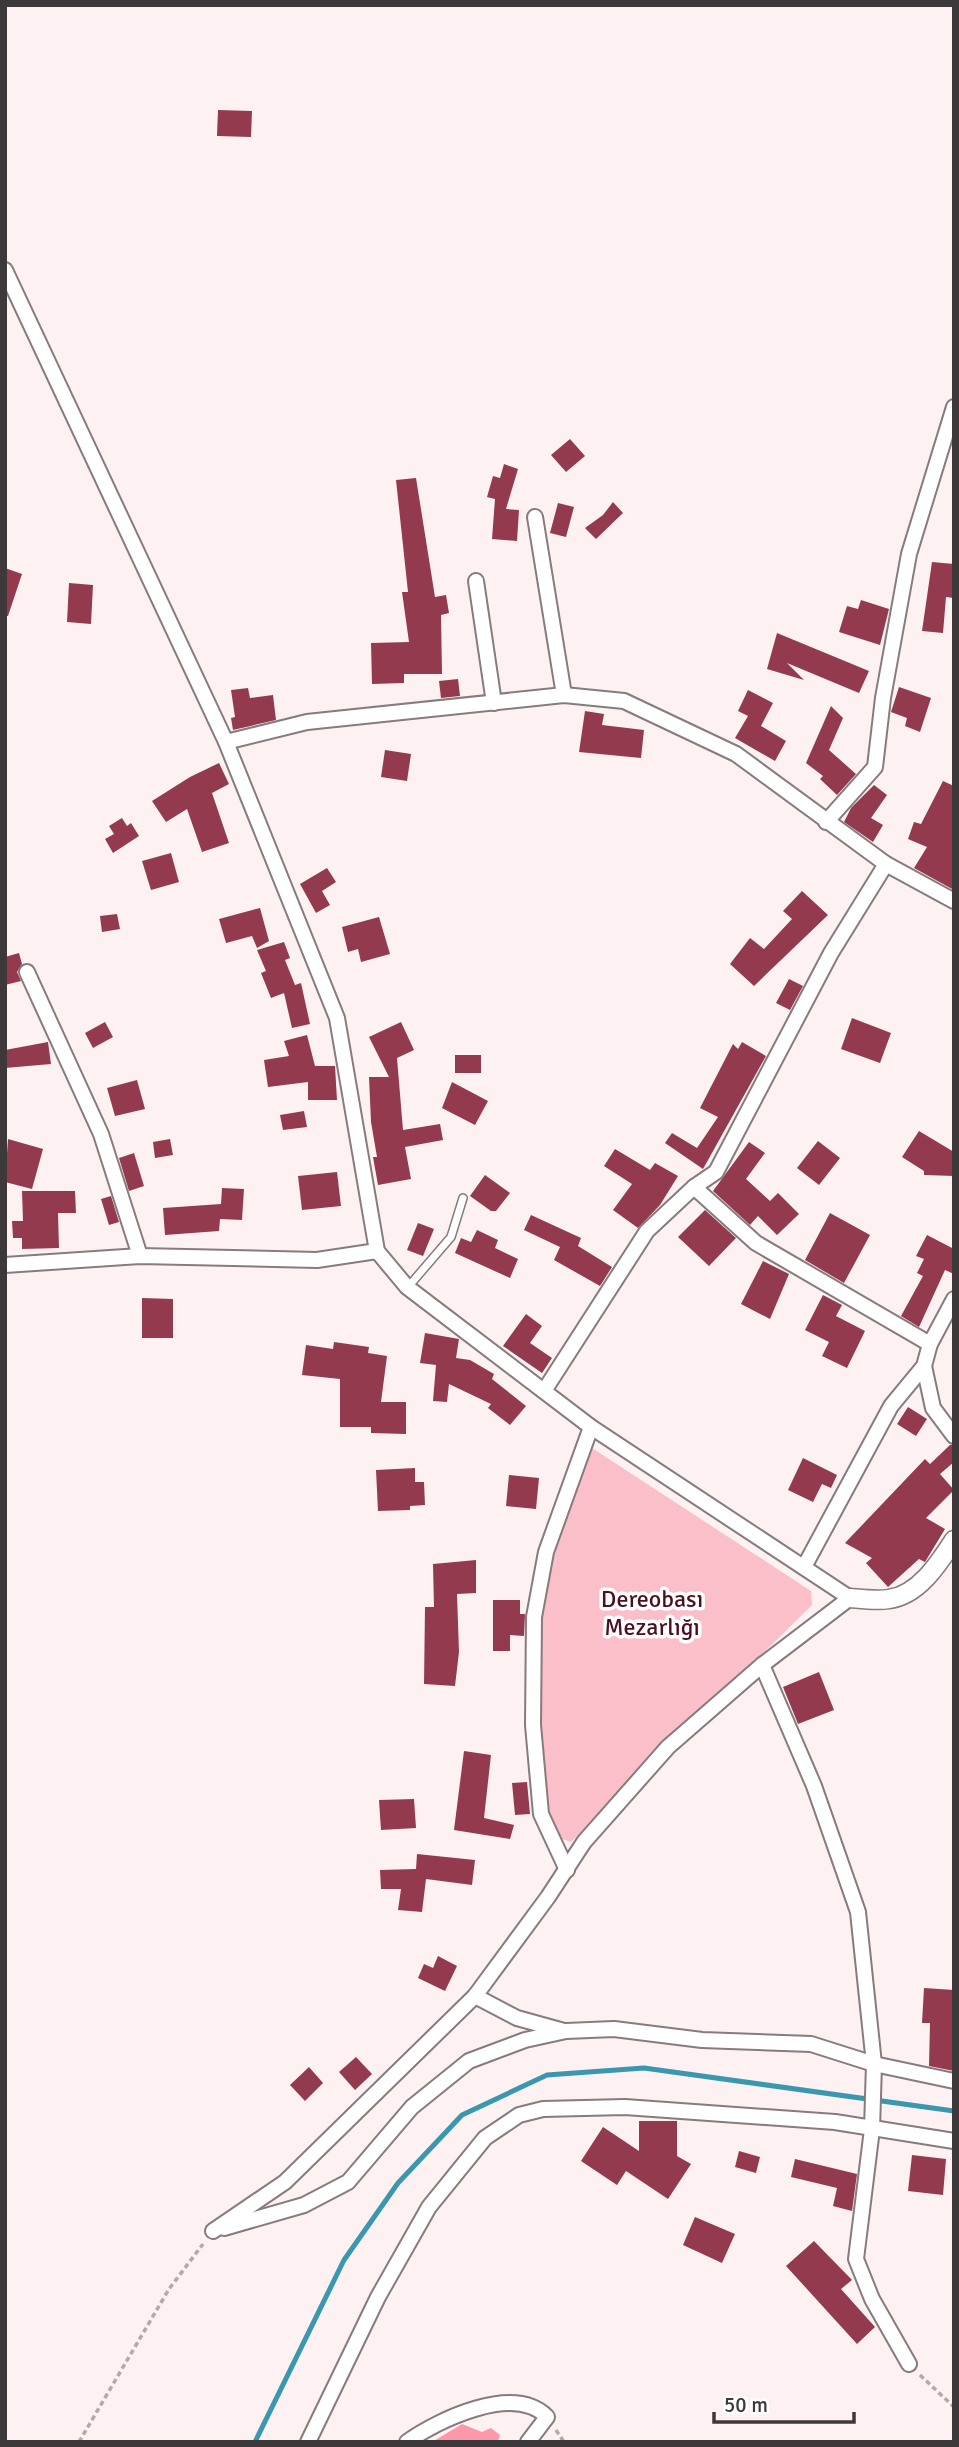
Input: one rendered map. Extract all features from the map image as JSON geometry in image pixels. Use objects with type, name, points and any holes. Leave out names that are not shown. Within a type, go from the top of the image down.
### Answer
[{"type":"street","points":[[5,270],[226,742],[337,1018],[377,1251],[407,1287],[591,1427],[850,1598],[891,1600],[917,1587],[940,1562],[954,1540]]},
{"type":"street","points":[[826,822],[875,768],[883,698],[909,554],[954,407]]},
{"type":"street","points":[[535,517],[564,695]]},
{"type":"street","points":[[476,581],[494,703]]},
{"type":"street","points":[[226,742],[307,722],[564,695],[624,701],[736,754],[886,864],[954,901]]},
{"type":"street","points":[[544,1391],[647,1231],[694,1187],[716,1172],[831,953],[886,864]]},
{"type":"street","points":[[27,972],[101,1134],[140,1256]]},
{"type":"street","points":[[694,1187],[756,1242],[930,1344]]},
{"type":"street","points":[[5,1265],[140,1256],[317,1260],[377,1251]]},
{"type":"street","points":[[804,1567],[891,1406],[924,1366],[930,1344],[954,1299]]},
{"type":"street","points":[[924,1366],[933,1408],[954,1436]]},
{"type":"street","points":[[567,1870],[541,1814],[533,1725],[534,1617],[546,1552],[591,1427]]},
{"type":"street","points":[[213,2231],[285,2182],[475,1996],[567,1870],[584,1842],[667,1747],[762,1665],[850,1598]]},
{"type":"street","points":[[762,1665],[814,1786],[858,1912],[874,2064],[872,2129],[856,2259],[872,2299],[909,2364]]},
{"type":"street","points":[[475,1996],[517,2018],[566,2031]]},
{"type":"street","points":[[213,2231],[304,2205],[348,2182],[412,2107],[469,2061],[526,2040],[566,2031],[614,2029],[702,2040],[811,2045],[874,2064],[954,2081]]},
{"type":"street","points":[[308,2442],[377,2297],[429,2207],[476,2148],[502,2124],[519,2115],[543,2109],[625,2107],[835,2122],[954,2141]]},
{"type":"street","points":[[407,2442],[434,2423],[500,2404],[529,2406],[547,2417],[528,2442]]},
{"type":"lane","points":[[407,1287],[451,1237],[463,1198]]},
{"type":"path","points":[[79,2442],[169,2289],[213,2231]]},
{"type":"path","points":[[909,2364],[954,2407]]},
{"type":"green space","name":"Dereobası Mezarlığı","points":[[592,1448],[811,1591],[812,1605],[571,1842],[554,1836],[548,1800],[540,1723],[540,1644],[551,1568],[564,1522]]},
{"type":"shaded area","points":[[462,2424],[482,2432],[491,2428],[500,2435],[498,2441],[432,2442]]},
{"type":"building","points":[[218,110],[252,111],[251,137],[217,136]]},
{"type":"building","points":[[570,439],[585,456],[566,472],[551,455]]},
{"type":"building","points":[[504,464],[518,469],[506,509],[519,510],[517,541],[492,539],[495,499],[487,497],[493,476],[500,478]]},
{"type":"building","points":[[416,478],[435,597],[446,595],[449,613],[441,615],[442,674],[404,674],[404,683],[372,684],[371,643],[409,642],[402,592],[408,592],[396,480]]},
{"type":"building","points":[[613,502],[623,513],[596,539],[585,528],[603,515]]},
{"type":"building","points":[[558,503],[574,507],[566,537],[550,533]]},
{"type":"building","points":[[932,562],[954,564],[954,598],[946,597],[943,633],[922,631]]},
{"type":"building","points":[[5,568],[22,574],[8,616],[5,616]]},
{"type":"building","points":[[69,583],[93,585],[91,624],[67,622]]},
{"type":"building","points":[[861,600],[889,609],[880,645],[839,632],[847,606],[858,609]]},
{"type":"building","points":[[777,633],[869,671],[859,693],[787,663],[804,680],[767,669]]},
{"type":"building","points":[[458,679],[460,696],[441,698],[439,681]]},
{"type":"building","points":[[899,687],[931,698],[920,732],[905,726],[907,718],[891,712]]},
{"type":"building","points":[[248,688],[250,698],[273,695],[276,720],[233,730],[231,718],[235,717],[231,690]]},
{"type":"building","points":[[748,690],[773,703],[761,726],[786,741],[775,761],[735,738],[748,716],[738,711]]},
{"type":"building","points":[[831,706],[843,718],[829,750],[856,774],[837,795],[820,779],[823,776],[806,763]]},
{"type":"building","points":[[585,711],[604,714],[602,725],[644,730],[641,758],[579,752]]},
{"type":"building","points":[[385,750],[411,754],[407,781],[381,777]]},
{"type":"building","points":[[219,763],[229,784],[212,793],[229,843],[202,852],[187,809],[166,822],[152,801],[190,777]]},
{"type":"building","points":[[943,781],[954,786],[954,890],[914,868],[927,847],[908,839],[914,822],[921,824]]},
{"type":"building","points":[[874,785],[887,795],[871,818],[883,825],[873,842],[844,822],[851,808]]},
{"type":"building","points":[[122,818],[127,826],[131,823],[139,836],[113,853],[105,839],[114,834],[109,826]]},
{"type":"building","points":[[171,853],[179,882],[151,890],[142,861]]},
{"type":"building","points":[[327,868],[336,882],[322,891],[330,905],[316,913],[300,884]]},
{"type":"building","points":[[802,891],[828,915],[754,986],[730,964],[750,938],[764,949],[792,919],[783,911]]},
{"type":"building","points":[[260,908],[269,941],[257,948],[252,936],[226,943],[219,919]]},
{"type":"building","points":[[117,914],[120,929],[102,932],[100,916]]},
{"type":"building","points":[[379,917],[390,954],[361,962],[358,949],[348,952],[342,927]]},
{"type":"building","points":[[284,942],[290,958],[285,960],[295,985],[301,983],[310,1024],[292,1028],[284,993],[271,998],[261,973],[266,971],[257,950]]},
{"type":"building","points":[[19,953],[22,964],[17,972],[21,981],[5,985],[5,957]]},
{"type":"building","points":[[789,979],[803,986],[790,1010],[776,1003]]},
{"type":"building","points":[[852,1018],[891,1033],[880,1063],[841,1049]]},
{"type":"building","points":[[105,1022],[113,1037],[93,1048],[85,1033]]},
{"type":"building","points":[[401,1022],[414,1050],[397,1058],[403,1130],[440,1124],[443,1140],[405,1147],[411,1179],[378,1185],[373,1157],[377,1157],[371,1122],[369,1077],[389,1077],[369,1037]]},
{"type":"building","points":[[307,1035],[315,1066],[335,1066],[337,1100],[308,1100],[308,1082],[268,1087],[264,1060],[289,1056],[284,1041]]},
{"type":"building","points":[[48,1042],[51,1064],[5,1068],[5,1050]]},
{"type":"building","points":[[742,1042],[766,1056],[703,1169],[665,1143],[672,1133],[697,1148],[718,1117],[700,1108],[733,1044],[738,1049]]},
{"type":"building","points":[[455,1055],[481,1055],[481,1073],[455,1073]]},
{"type":"building","points":[[137,1080],[145,1109],[115,1116],[107,1088]]},
{"type":"building","points":[[452,1082],[488,1101],[475,1125],[442,1108]]},
{"type":"building","points":[[304,1111],[307,1127],[283,1130],[280,1115]]},
{"type":"building","points":[[919,1131],[954,1152],[954,1176],[924,1175],[924,1171],[902,1157]]},
{"type":"building","points":[[8,1139],[43,1149],[32,1189],[5,1182]]},
{"type":"building","points":[[170,1139],[173,1155],[155,1158],[153,1142]]},
{"type":"building","points":[[818,1141],[840,1158],[819,1185],[797,1168]]},
{"type":"building","points":[[749,1142],[765,1153],[746,1179],[770,1201],[778,1193],[799,1214],[777,1235],[758,1216],[750,1225],[713,1191]]},
{"type":"building","points":[[615,1149],[650,1170],[655,1163],[678,1176],[660,1205],[638,1228],[613,1210],[632,1184],[604,1166]]},
{"type":"building","points":[[134,1153],[144,1186],[129,1191],[119,1158]]},
{"type":"building","points":[[337,1172],[341,1206],[302,1210],[298,1176]]},
{"type":"building","points":[[485,1175],[510,1193],[496,1211],[491,1211],[470,1196]]},
{"type":"building","points":[[222,1188],[244,1189],[242,1220],[220,1219],[219,1231],[165,1235],[163,1208],[221,1204]]},
{"type":"building","points":[[22,1191],[75,1191],[76,1213],[58,1213],[59,1248],[22,1249],[22,1238],[13,1238],[12,1221],[23,1221]]},
{"type":"building","points":[[111,1196],[119,1222],[109,1225],[101,1199]]},
{"type":"building","points":[[705,1210],[736,1238],[709,1266],[678,1237]]},
{"type":"building","points":[[830,1213],[870,1235],[844,1283],[805,1260]]},
{"type":"building","points":[[531,1215],[581,1238],[578,1246],[612,1267],[600,1286],[554,1260],[560,1247],[524,1230]]},
{"type":"building","points":[[418,1223],[434,1229],[423,1256],[407,1250]]},
{"type":"building","points":[[477,1230],[498,1240],[495,1248],[518,1259],[510,1278],[455,1253],[461,1238],[471,1242]]},
{"type":"building","points":[[927,1235],[954,1249],[954,1274],[945,1270],[919,1327],[901,1316],[923,1276],[917,1273],[924,1259],[916,1256]]},
{"type":"building","points":[[763,1261],[789,1274],[770,1319],[741,1304]]},
{"type":"building","points":[[823,1295],[842,1305],[836,1316],[865,1331],[847,1368],[822,1356],[829,1342],[805,1330]]},
{"type":"building","points":[[142,1298],[173,1299],[173,1338],[142,1338]]},
{"type":"building","points":[[526,1314],[542,1326],[530,1343],[552,1358],[542,1373],[503,1346]]},
{"type":"building","points":[[425,1333],[459,1339],[456,1358],[470,1360],[494,1374],[492,1379],[526,1406],[510,1425],[488,1408],[491,1404],[449,1384],[447,1402],[433,1401],[436,1365],[420,1363]]},
{"type":"building","points":[[334,1342],[369,1347],[368,1353],[387,1356],[381,1402],[406,1402],[406,1434],[371,1433],[371,1427],[340,1427],[340,1379],[302,1375],[306,1345],[333,1349]]},
{"type":"building","points":[[908,1407],[927,1419],[916,1436],[897,1424]]},
{"type":"building","points":[[950,1445],[954,1445],[954,1462],[940,1474],[954,1490],[926,1518],[945,1529],[925,1562],[919,1559],[888,1587],[866,1563],[872,1558],[845,1543],[925,1459],[930,1464]]},
{"type":"building","points":[[803,1458],[837,1475],[831,1488],[822,1484],[813,1502],[788,1490]]},
{"type":"building","points":[[415,1468],[415,1482],[424,1482],[425,1505],[410,1506],[410,1510],[378,1511],[376,1470]]},
{"type":"building","points":[[509,1475],[539,1478],[536,1509],[506,1506]]},
{"type":"building","points":[[476,1560],[476,1593],[457,1594],[459,1652],[455,1686],[424,1684],[425,1607],[434,1607],[433,1564]]},
{"type":"building","points":[[493,1600],[520,1600],[520,1614],[525,1614],[524,1636],[510,1635],[510,1651],[493,1651]]},
{"type":"building","points":[[819,1672],[834,1710],[798,1724],[783,1687]]},
{"type":"building","points":[[464,1751],[491,1755],[484,1818],[514,1825],[510,1839],[454,1830]]},
{"type":"building","points":[[527,1782],[530,1814],[515,1815],[512,1783]]},
{"type":"building","points":[[414,1799],[416,1828],[381,1830],[379,1800]]},
{"type":"building","points":[[417,1854],[475,1860],[472,1885],[426,1879],[422,1912],[398,1910],[401,1889],[381,1889],[380,1870],[416,1869]]},
{"type":"building","points":[[438,1956],[457,1966],[445,1991],[418,1978],[424,1964],[433,1968]]},
{"type":"building","points":[[924,1988],[954,1990],[954,2071],[929,2066],[930,2023],[922,2023]]},
{"type":"building","points":[[356,2057],[372,2074],[355,2090],[339,2072]]},
{"type":"building","points":[[309,2067],[323,2083],[305,2101],[290,2085]]},
{"type":"building","points":[[639,2121],[677,2121],[677,2156],[691,2164],[668,2199],[626,2171],[617,2185],[581,2161],[603,2127],[639,2151]]},
{"type":"building","points":[[739,2151],[760,2157],[756,2173],[735,2167]]},
{"type":"building","points":[[912,2155],[946,2159],[943,2195],[908,2191]]},
{"type":"building","points":[[795,2159],[857,2174],[852,2211],[833,2206],[837,2188],[791,2177]]},
{"type":"building","points":[[695,2217],[735,2234],[722,2263],[683,2245]]},
{"type":"building","points":[[814,2241],[852,2280],[841,2289],[875,2327],[857,2344],[786,2266]]},
{"type":"waterway","points":[[255,2442],[344,2260],[398,2183],[462,2115],[547,2075],[644,2068],[954,2111]]}]
